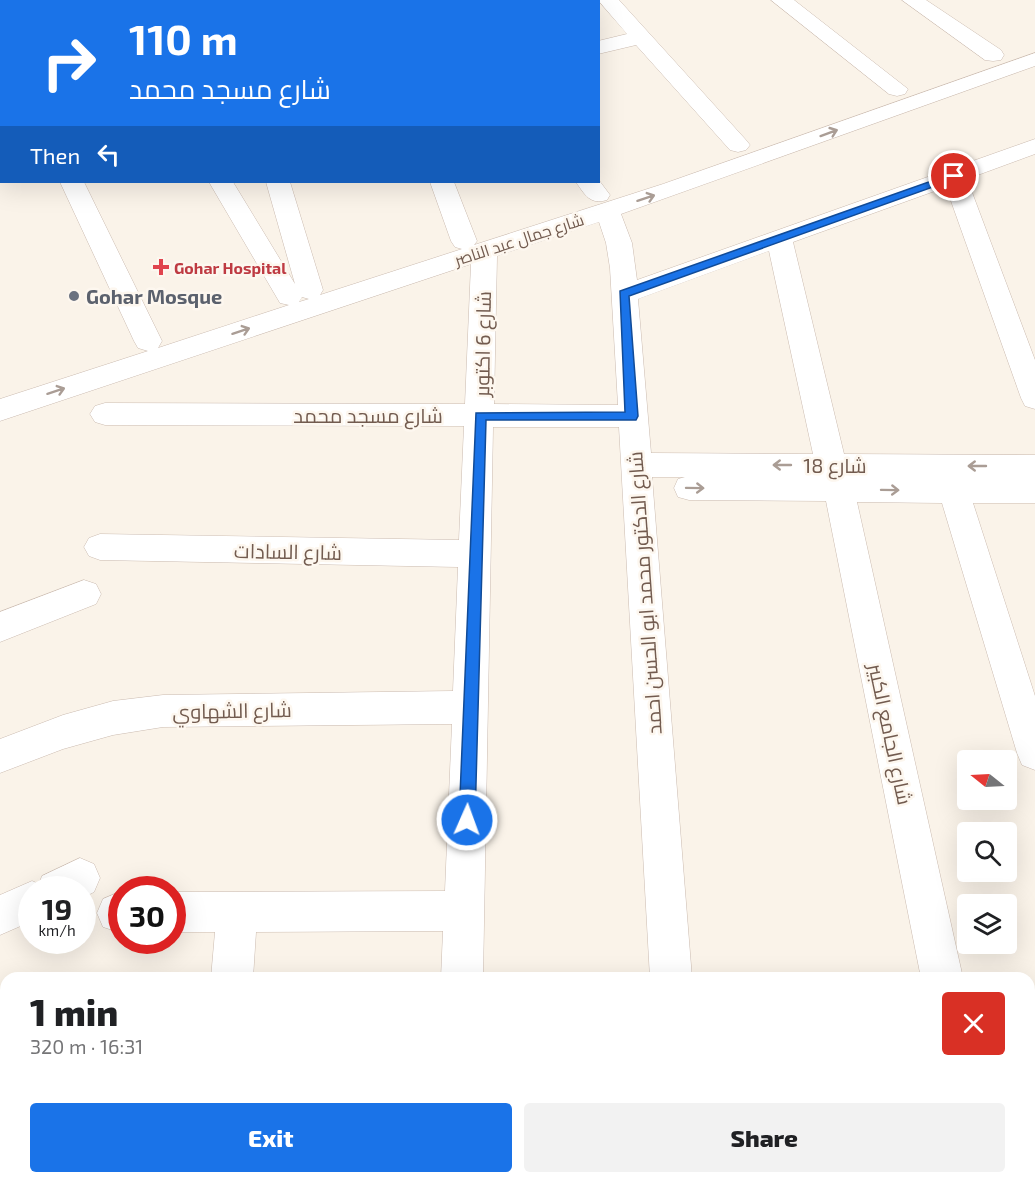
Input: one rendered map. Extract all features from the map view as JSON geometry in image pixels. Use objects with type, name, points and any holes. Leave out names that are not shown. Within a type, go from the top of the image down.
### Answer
[{"type":"street","points":[[608,0],[738,145]]},
{"type":"street","points":[[780,0],[897,89]]},
{"type":"street","points":[[912,0],[993,55]]},
{"type":"street","points":[[600,47],[641,37]]},
{"type":"street","name":"شارع جمال عبد الناصر","points":[[0,391],[474,246],[598,195],[1035,41]]},
{"type":"street","name":"شارع جمال عبد الناصر","points":[[598,195],[1029,67]]},
{"type":"street","points":[[624,294],[1035,146]]},
{"type":"street","points":[[954,176],[1035,398]]},
{"type":"street","points":[[72,183],[148,341]]},
{"type":"street","points":[[222,183],[299,293]]},
{"type":"street","points":[[278,183],[299,293]]},
{"type":"street","points":[[442,183],[474,246]]},
{"type":"street","name":"شارع الدكتور محمد ابو الحسن احمد","points":[[598,195],[619,243],[623,268],[635,476],[671,972]]},
{"type":"street","name":"شارع الجامع الكبير","points":[[780,239],[835,477],[941,972]]},
{"type":"street","name":"شارع جمال عبد الناصر","points":[[0,391],[299,293],[474,246]]},
{"type":"street","name":"شارع 6 اكتوبر","points":[[462,972],[480,416],[474,246]]},
{"type":"street","name":"شارع مسجد محمد","points":[[105,414],[632,416]]},
{"type":"street","name":"شارع 18","points":[[635,476],[835,477],[1035,467]]},
{"type":"street","name":"شارع 18","points":[[835,477],[954,491],[1035,491]]},
{"type":"street","points":[[954,491],[1035,753]]},
{"type":"street","name":"شارع السادات","points":[[100,547],[475,554]]},
{"type":"street","points":[[0,627],[84,594]]},
{"type":"street","name":"شارع الشهاوي","points":[[0,756],[63,732],[113,718],[163,711],[470,708]]},
{"type":"street","points":[[0,915],[18,907]]},
{"type":"street","points":[[186,912],[465,911]]},
{"type":"street","points":[[232,972],[237,912]]},
{"type":"place","name":"Gohar Hospital","points":[[161,267]]},
{"type":"place","name":"Gohar Mosque","points":[[74,296]]},
{"type":"route","points":[[467,820],[480,416],[632,416],[624,294],[954,176]]}]
